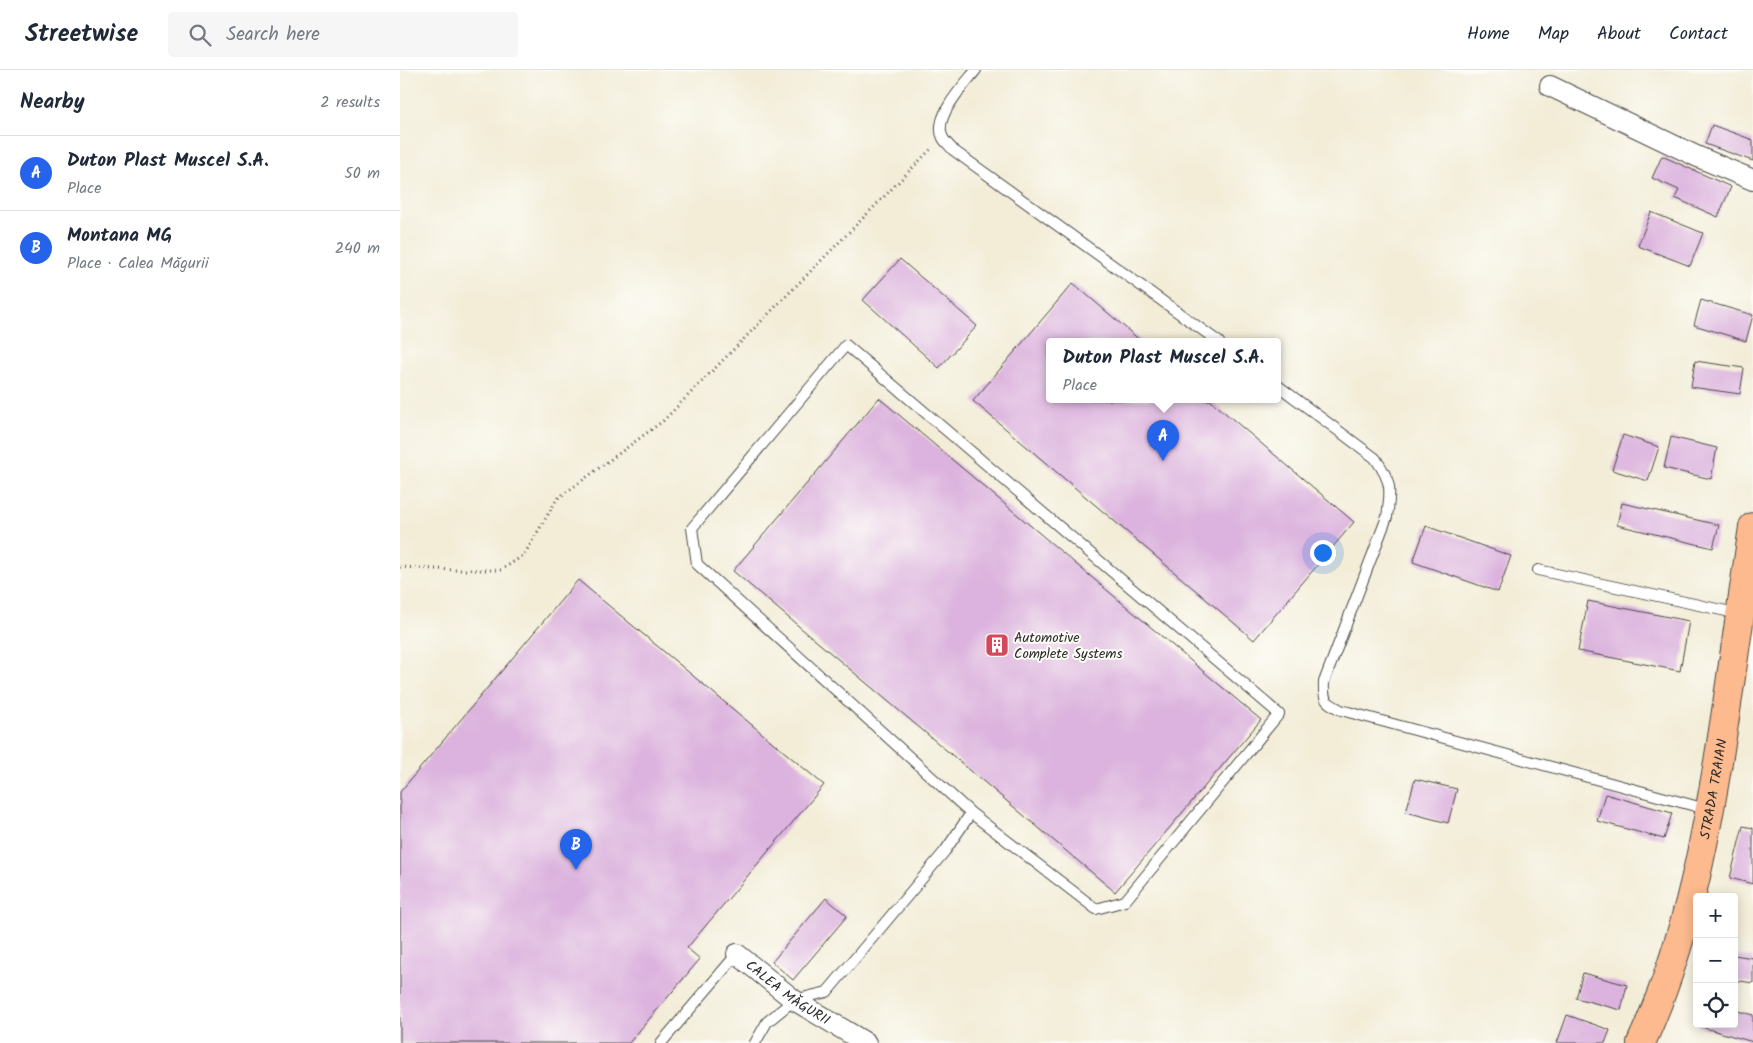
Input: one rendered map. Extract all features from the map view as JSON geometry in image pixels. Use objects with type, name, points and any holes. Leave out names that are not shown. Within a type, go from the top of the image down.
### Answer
[{"type":"main road","name":"STRADA TRAIAN","points":[[1641,1043],[1670,970],[1701,861],[1711,810],[1753,527]]},
{"type":"street","points":[[1550,86],[1696,156],[1753,180]]},
{"type":"street","name":"CALEA MĂGURII","points":[[737,954],[794,1000],[866,1043]]},
{"type":"lane","points":[[976,70],[948,107],[940,125],[942,138],[953,150],[1213,338]]},
{"type":"lane","points":[[846,345],[1279,714],[1125,902],[1096,909],[971,813],[697,564],[692,528],[846,345]]},
{"type":"lane","points":[[1281,388],[1375,458],[1387,475],[1391,492],[1387,517],[1324,682],[1323,696],[1328,704],[1341,710],[1711,810]]},
{"type":"lane","points":[[1538,570],[1741,614]]},
{"type":"lane","points":[[755,1043],[767,1022],[794,1000],[827,992],[944,851],[971,813]]},
{"type":"lane","points":[[661,1043],[737,954]]},
{"type":"path","points":[[400,567],[501,570],[524,555],[557,498],[663,421],[942,138]]},
{"type":"building","points":[[1712,125],[1753,140],[1753,161],[1705,144]]},
{"type":"building","points":[[1662,156],[1731,187],[1718,217],[1675,198],[1679,190],[1652,178]]},
{"type":"building","points":[[1651,212],[1703,233],[1690,266],[1638,246]]},
{"type":"building","points":[[900,259],[977,326],[939,368],[863,300]]},
{"type":"building","points":[[1073,283],[1137,338],[1046,338],[1046,403],[1214,403],[1354,522],[1254,640],[973,401]]},
{"type":"building","points":[[1701,300],[1753,315],[1746,341],[1694,325]]},
{"type":"building","points":[[1695,361],[1744,368],[1740,394],[1691,387]]},
{"type":"building","name":"Automotive Complete Systems","points":[[879,398],[1261,720],[1115,892],[733,571]]},
{"type":"building","points":[[1623,435],[1659,447],[1648,481],[1612,470]]},
{"type":"building","points":[[1671,437],[1717,448],[1711,479],[1664,468]]},
{"type":"building","points":[[1622,503],[1719,525],[1713,548],[1617,525]]},
{"type":"building","points":[[1426,526],[1511,556],[1498,592],[1413,562]]},
{"type":"building","points":[[578,580],[824,785],[687,948],[700,959],[629,1043],[400,1043],[400,792]]},
{"type":"building","points":[[1588,601],[1689,621],[1680,671],[1578,651]]},
{"type":"building","points":[[1415,779],[1457,789],[1448,823],[1406,812]]},
{"type":"building","points":[[1605,794],[1672,813],[1664,839],[1597,821]]},
{"type":"building","points":[[1743,826],[1753,828],[1753,884],[1730,878]]},
{"type":"building","points":[[826,898],[847,916],[793,980],[772,962]]},
{"type":"building","points":[[1738,956],[1753,958],[1753,983],[1738,981]]},
{"type":"building","points":[[1583,973],[1627,985],[1621,1010],[1576,998]]},
{"type":"building","points":[[1738,1011],[1753,1015],[1753,1042],[1705,1028],[1738,1028]]},
{"type":"building","points":[[1567,1015],[1610,1030],[1605,1043],[1557,1043]]},
{"type":"place","name":"Duton Plast Muscel S.A.","points":[[1163,461]]},
{"type":"place","name":"Automotive Complete Systems","points":[[997,645]]},
{"type":"place","name":"Montana MG","points":[[576,870]]}]
